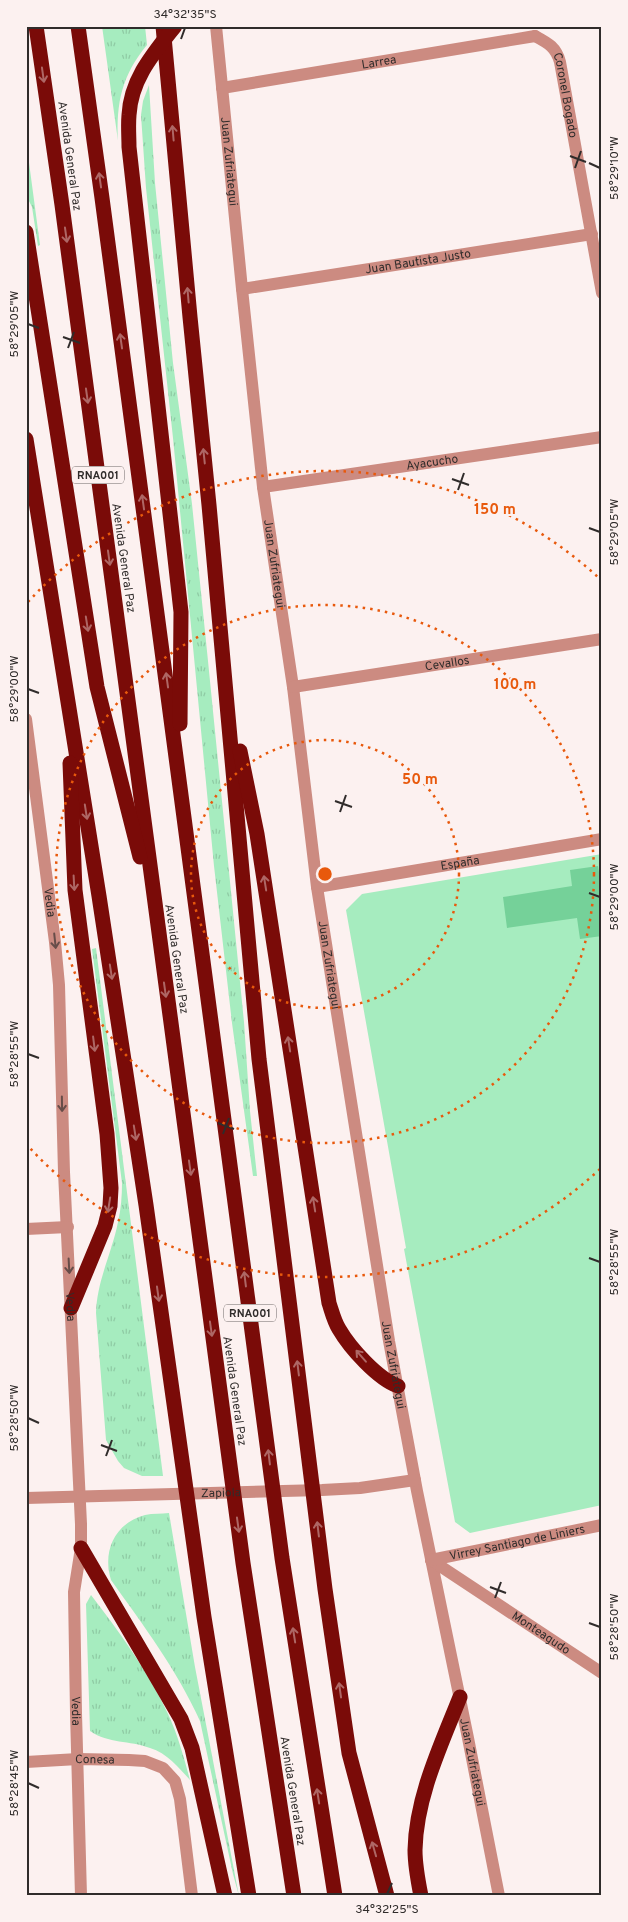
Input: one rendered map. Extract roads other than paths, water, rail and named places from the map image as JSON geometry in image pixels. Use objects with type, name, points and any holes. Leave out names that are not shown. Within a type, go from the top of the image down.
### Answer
[{"type":"highway","name":"Avenida General Paz","points":[[36,26],[62,205],[243,1562],[294,1896]]},
{"type":"highway","name":"Avenida General Paz","points":[[78,26],[282,1558],[335,1896]]},
{"type":"highway","points":[[167,27],[137,80],[128,115],[129,147],[181,612],[180,781]]},
{"type":"highway","points":[[167,27],[260,1059],[325,1588],[349,1753],[387,1896]]},
{"type":"highway","points":[[26,232],[97,687],[157,924]]},
{"type":"highway","points":[[26,438],[146,1205],[204,1617],[249,1896]]},
{"type":"highway","points":[[226,680],[257,834],[328,1303],[344,1337],[376,1374],[398,1386]]},
{"type":"highway","points":[[67,694],[74,890],[107,1134],[111,1188],[110,1206],[105,1226],[71,1308]]},
{"type":"highway","points":[[81,1548],[181,1719],[192,1748],[225,1896]]},
{"type":"highway","points":[[421,1896],[416,1876],[415,1850],[419,1820],[425,1791],[460,1697]]},
{"type":"highway","points":[[326,1844],[344,1896]]},
{"type":"street","name":"Juan Zufriategui","points":[[216,26],[263,487],[293,687],[318,887],[381,1291],[398,1386],[415,1480],[499,1896]]},
{"type":"street","name":"Larrea","points":[[222,88],[534,31]]},
{"type":"street","name":"Coronel Bogado","points":[[534,31],[550,43],[558,52],[602,293]]},
{"type":"street","name":"Juan Bautista Justo","points":[[242,289],[592,234]]},
{"type":"street","name":"Ayacucho","points":[[263,487],[602,437]]},
{"type":"street","name":"Cevallos","points":[[293,687],[602,639]]},
{"type":"street","name":"Vedia","points":[[26,720],[59,985],[63,1137],[80,1497],[81,1548],[74,1592],[81,1896]]},
{"type":"street","points":[[26,824],[39,822]]},
{"type":"street","name":"España","points":[[318,887],[602,839]]},
{"type":"street","points":[[26,1229],[68,1227]]},
{"type":"street","name":"Zapiola","points":[[26,1498],[360,1488],[415,1480]]},
{"type":"street","name":"Virrey Santiago de Liniers","points":[[431,1560],[602,1525]]},
{"type":"street","name":"Monteagudo","points":[[431,1560],[602,1672]]},
{"type":"street","name":"Conesa","points":[[26,1762],[78,1760],[146,1762],[163,1768],[175,1781],[180,1799],[192,1896]]}]
